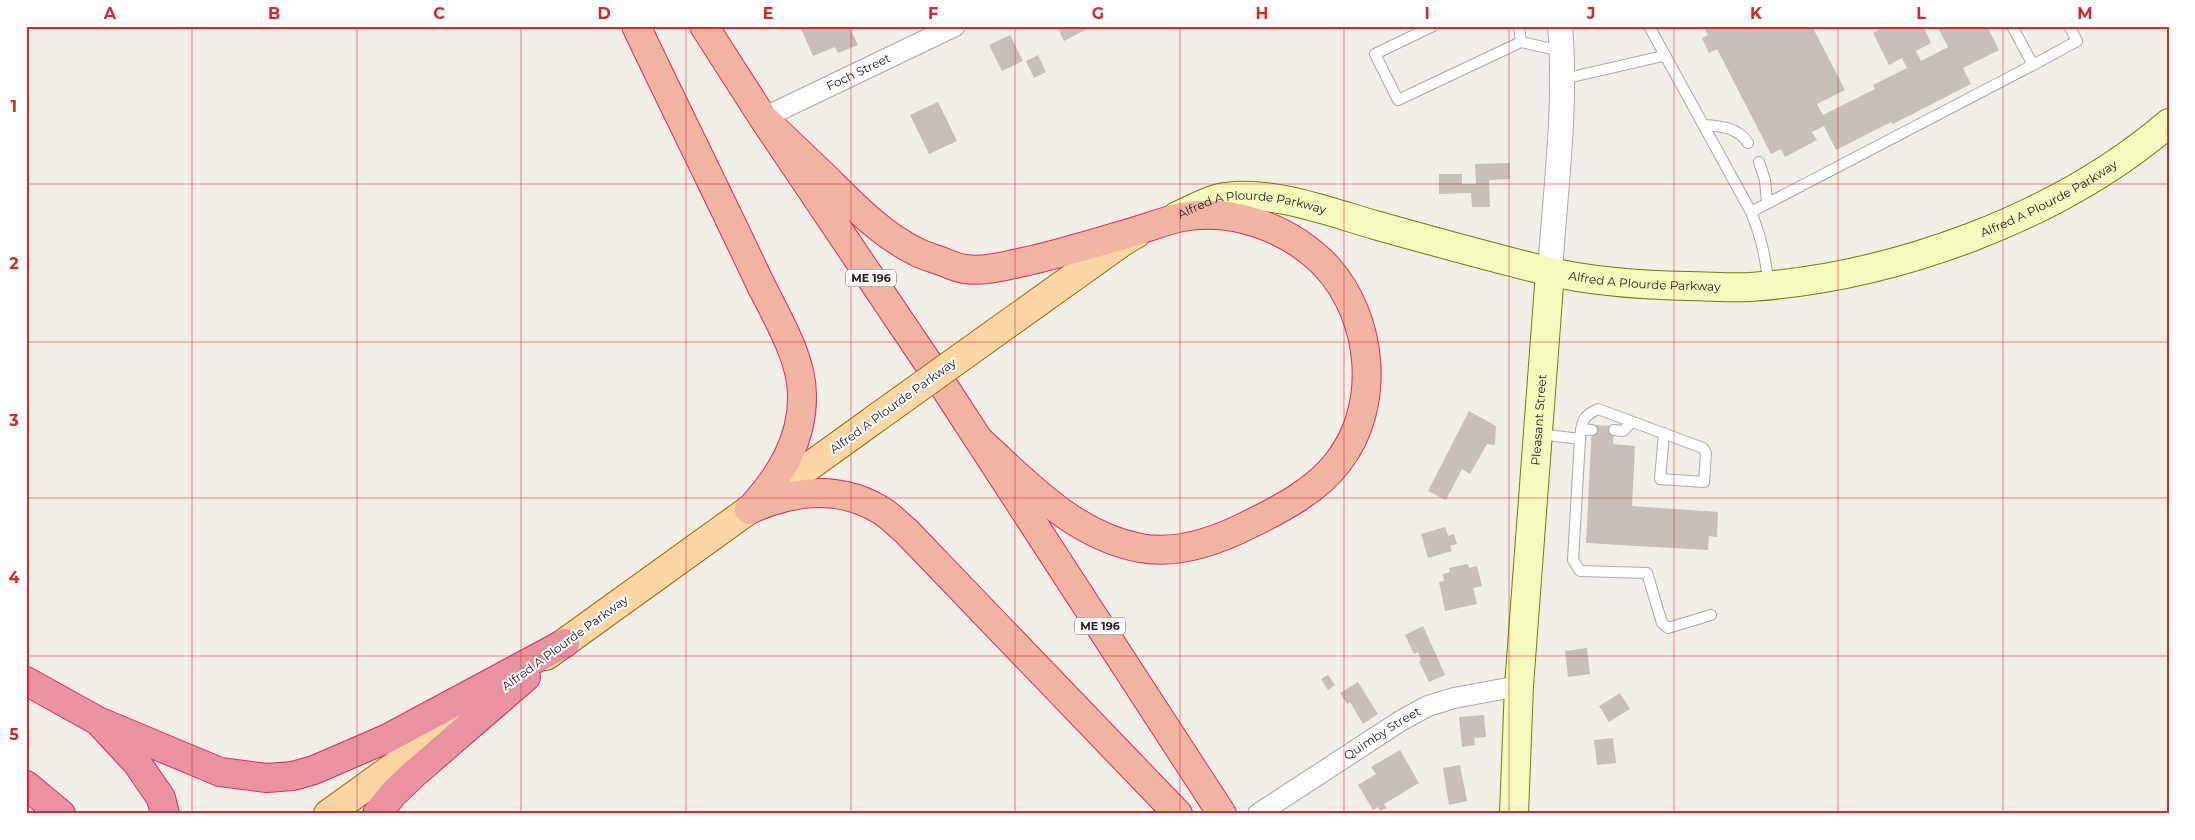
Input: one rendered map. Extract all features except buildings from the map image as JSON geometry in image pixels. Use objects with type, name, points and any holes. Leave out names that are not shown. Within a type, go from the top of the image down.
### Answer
[{"type":"highway","points":[[636,26],[744,250],[798,368],[802,394],[801,413],[793,445],[778,477],[749,510]]},
{"type":"highway","name":"ME 196","points":[[704,26],[763,118],[978,439],[1222,814]]},
{"type":"highway","points":[[763,118],[875,225],[918,253],[964,269],[996,268],[1060,254],[1182,218],[1208,215],[1235,217],[1260,223],[1285,234],[1307,249],[1335,277],[1349,299],[1359,324],[1366,363],[1366,390],[1363,407],[1347,449],[1338,464],[1312,488],[1271,514],[1211,542],[1165,550],[1142,548],[1114,541],[1088,529],[1047,502],[978,439]]},
{"type":"highway","points":[[749,510],[791,494],[821,492],[857,500],[885,513],[906,531],[1178,814]]},
{"type":"highway","points":[[26,681],[98,720],[192,762],[220,772],[268,778],[293,776],[314,770],[388,738],[565,643]]},
{"type":"highway","points":[[377,814],[393,794],[415,773],[565,643]]},
{"type":"highway","points":[[98,720],[137,763],[160,798],[165,814]]},
{"type":"highway","points":[[26,785],[61,814]]},
{"type":"main road","name":"Alfred A Plourde Parkway","points":[[328,814],[1121,243],[1157,224],[1223,197],[1260,197],[1330,212],[1550,272],[1628,285],[1732,287],[1768,285],[1873,267],[1973,237],[2068,192],[2113,165],[2169,123]]},
{"type":"main road","name":"Pleasant Street","points":[[1514,814],[1519,686],[1550,272]]},
{"type":"street","name":"Foch Street","points":[[763,118],[955,26]]},
{"type":"street","name":"Pleasant Street","points":[[1550,272],[1562,79],[1560,26]]},
{"type":"street","name":"Quimby Street","points":[[1258,814],[1402,720],[1428,706],[1454,698],[1519,686]]},
{"type":"lane","points":[[1433,26],[1375,54],[1398,100],[1521,42],[1562,52]]},
{"type":"lane","points":[[1519,26],[1521,42]]},
{"type":"lane","points":[[1650,26],[1664,56],[1751,212],[1762,238],[1768,285]]},
{"type":"lane","points":[[2012,26],[2033,66]]},
{"type":"lane","points":[[1751,212],[2033,66],[2077,41],[2069,26]]},
{"type":"lane","points":[[1562,79],[1664,56]]},
{"type":"lane","points":[[1703,125],[1721,126],[1736,131],[1744,136],[1748,143]]},
{"type":"lane","points":[[1758,162],[1765,180],[1767,203]]},
{"type":"lane","points":[[1664,433],[1660,479],[1704,482],[1706,453],[1704,448],[1664,433],[1632,422],[1598,409],[1587,414],[1583,420],[1584,433],[1573,560],[1580,571],[1647,573],[1662,623],[1668,628],[1711,615]]},
{"type":"lane","points":[[1614,430],[1623,431],[1632,422]]},
{"type":"lane","points":[[1538,434],[1584,433]]}]
